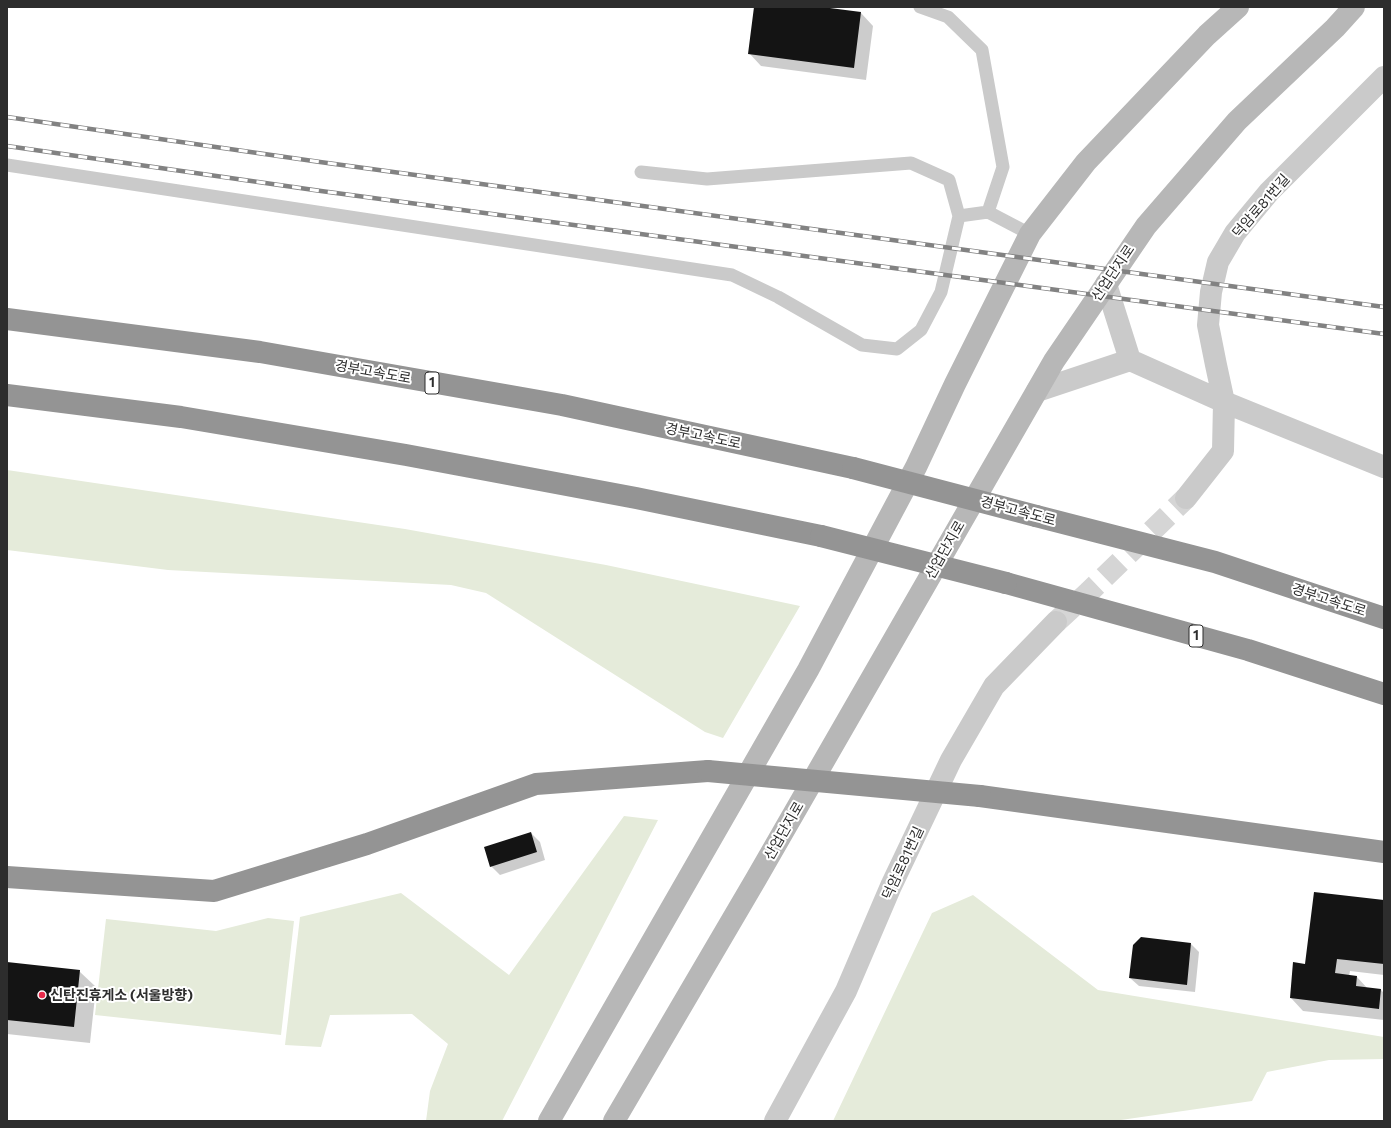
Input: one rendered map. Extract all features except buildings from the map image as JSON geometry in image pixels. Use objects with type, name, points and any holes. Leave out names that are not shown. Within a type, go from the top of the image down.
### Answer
[{"type":"highway","name":"경부고속도로","points":[[7,319],[260,352],[562,405],[853,468],[1215,562],[1384,618]]},
{"type":"highway","name":"1","points":[[7,395],[181,417],[406,455],[636,498],[821,536],[1006,583],[1248,650],[1384,694]]},
{"type":"highway","points":[[7,877],[214,891],[367,844],[536,784],[708,771],[980,796],[1384,852]]},
{"type":"main road","points":[[549,1121],[808,670],[916,467],[955,384],[1030,234],[1086,162],[1207,35],[1238,7]]},
{"type":"main road","name":"산업단지로","points":[[614,1121],[764,866],[1054,361],[1146,226],[1237,121],[1335,28],[1354,7]]},
{"type":"street","name":"덕암로81번길","points":[[1186,498],[1223,451],[1224,402],[1208,325],[1211,292],[1218,262],[1235,233],[1269,192],[1384,77]]},
{"type":"street","points":[[1106,284],[1130,360]]},
{"type":"street","points":[[1037,391],[1130,360],[1224,402],[1384,467]]},
{"type":"street","name":"덕암로81번길","points":[[775,1121],[846,991],[891,886],[951,760],[994,686],[1056,622]]},
{"type":"lane","points":[[920,7],[948,17],[982,50],[1003,167],[988,212]]},
{"type":"lane","points":[[7,165],[732,275],[778,297],[862,345],[897,349],[921,330],[940,292],[959,216],[949,180],[911,163],[707,179],[642,172]]},
{"type":"lane","points":[[959,216],[988,212],[1030,234]]},
{"type":"green space","points":[[7,470],[405,529],[606,565],[800,606],[723,738],[705,732],[486,593],[451,585],[168,570],[7,550]]},
{"type":"green space","points":[[624,816],[658,820],[502,1121],[426,1121],[430,1091],[448,1044],[412,1014],[330,1015],[321,1047],[285,1045],[300,917],[401,893],[509,975]]},
{"type":"green space","points":[[973,895],[1098,990],[1384,1037],[1384,1059],[1329,1060],[1267,1072],[1252,1101],[1114,1121],[833,1121],[932,913]]},
{"type":"green space","points":[[268,918],[294,921],[281,1035],[95,1015],[106,919],[216,931]]},
{"type":"tunnel","points":[[1056,622],[1186,498]]},
{"type":"railway","points":[[7,117],[320,162],[1384,307]]},
{"type":"railway","points":[[7,146],[321,191],[1384,334]]},
{"type":"place","name":"신탄진휴게소 (서울방향)","points":[[42,995]]}]
